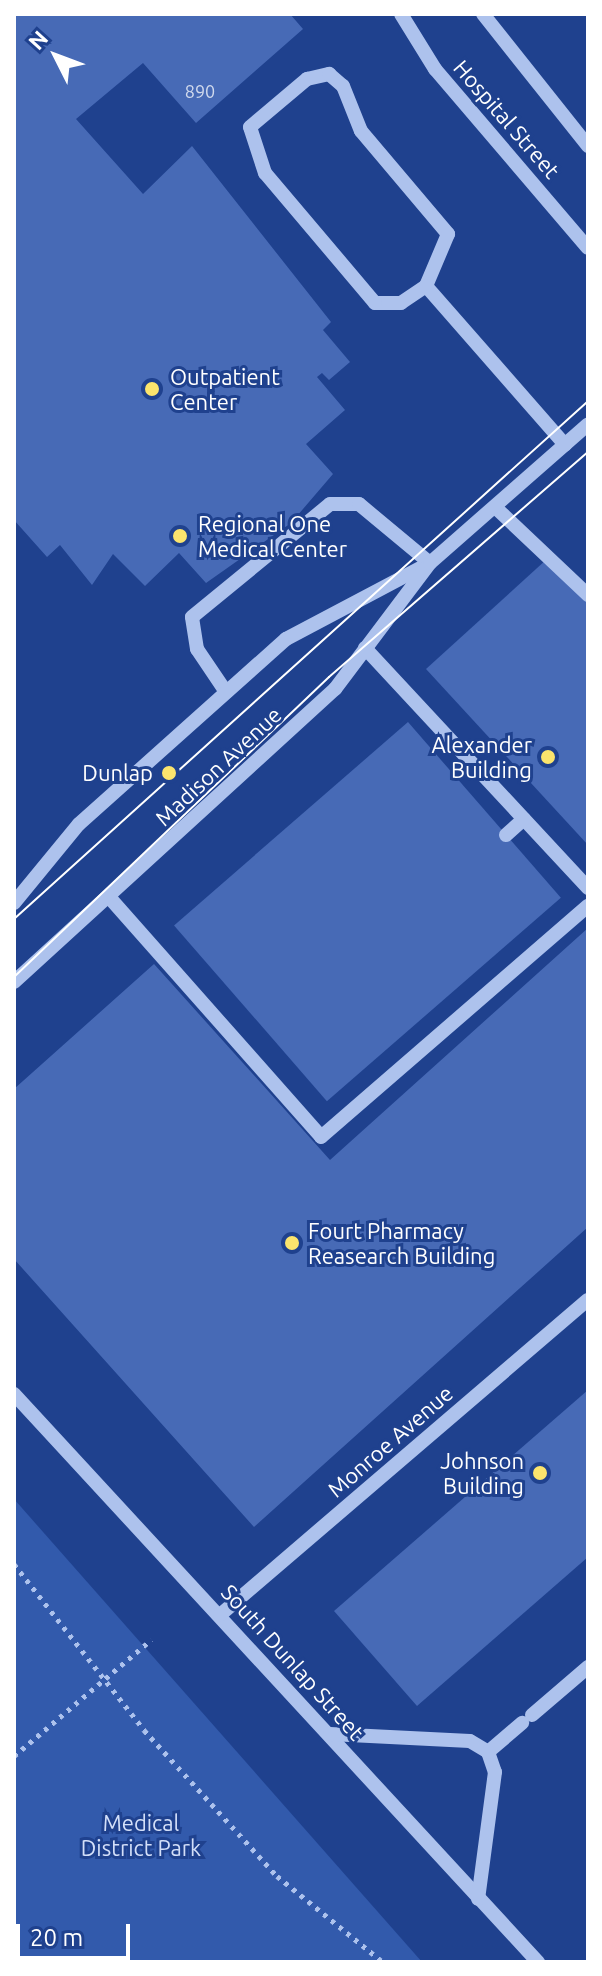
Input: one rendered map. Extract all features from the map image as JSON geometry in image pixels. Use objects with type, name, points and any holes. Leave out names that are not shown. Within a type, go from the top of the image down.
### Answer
[{"type":"street","name":"Hospital Street","points":[[401,14],[435,69],[588,248]]},
{"type":"street","points":[[483,14],[588,146]]},
{"type":"street","points":[[329,74],[343,86],[361,131],[448,234],[426,286],[401,303],[375,303],[265,173],[250,127],[307,79],[329,74]]},
{"type":"street","points":[[426,286],[565,445]]},
{"type":"street","name":"Madison Avenue","points":[[14,903],[79,824],[286,639],[430,563],[588,424]]},
{"type":"street","points":[[226,692],[197,649],[192,617],[330,504],[359,504],[379,515],[430,563]]},
{"type":"street","points":[[496,508],[588,595]]},
{"type":"street","name":"Madison Avenue","points":[[14,982],[335,689],[430,563]]},
{"type":"street","points":[[365,648],[588,888]]},
{"type":"street","points":[[506,835],[524,819]]},
{"type":"street","points":[[109,897],[321,1137],[588,906]]},
{"type":"street","name":"Monroe Avenue","points":[[220,1615],[588,1300]]},
{"type":"street","name":"South Dunlap Street","points":[[14,1394],[538,1962]]},
{"type":"street","points":[[488,1752],[588,1667]]},
{"type":"street","points":[[330,1734],[470,1741],[488,1752],[495,1772],[478,1899]]},
{"type":"path","points":[[14,1564],[104,1680],[277,1876],[383,1962]]},
{"type":"path","points":[[14,1756],[151,1640]]},
{"type":"green space","name":"Medical District Park","points":[[14,1499],[422,1962],[14,1962]]},
{"type":"building","points":[[14,14],[290,14],[303,29],[196,123],[143,63],[76,119],[143,194],[192,146],[331,322],[323,330],[350,362],[329,380],[322,373],[317,377],[345,410],[306,444],[333,474],[291,523],[206,583],[179,553],[145,586],[113,554],[92,585],[60,545],[47,557],[14,520]]},
{"type":"building","name":"Alexander Building","points":[[547,559],[588,604],[588,845],[426,669]]},
{"type":"building","points":[[408,722],[561,898],[327,1101],[174,925]]},
{"type":"building","name":"Fourt Pharmacy Reasearch Building","points":[[588,928],[588,1227],[254,1527],[14,1259],[14,1089],[154,964],[330,1160]]},
{"type":"building","name":"Johnson Building","points":[[588,1390],[588,1557],[417,1706],[334,1611]]},
{"type":"tram line","points":[[14,919],[588,401]]},
{"type":"tram line","points":[[14,977],[329,677],[588,452]]},
{"type":"place","name":"Outpatient Center","points":[[152,389]]},
{"type":"place","name":"Regional One Medical Center","points":[[180,536]]},
{"type":"place","name":"Alexander Building","points":[[548,757]]},
{"type":"place","name":"Dunlap","points":[[169,773]]},
{"type":"place","name":"Fourt Pharmacy Reasearch Building","points":[[292,1243]]},
{"type":"place","name":"Johnson Building","points":[[540,1473]]}]
